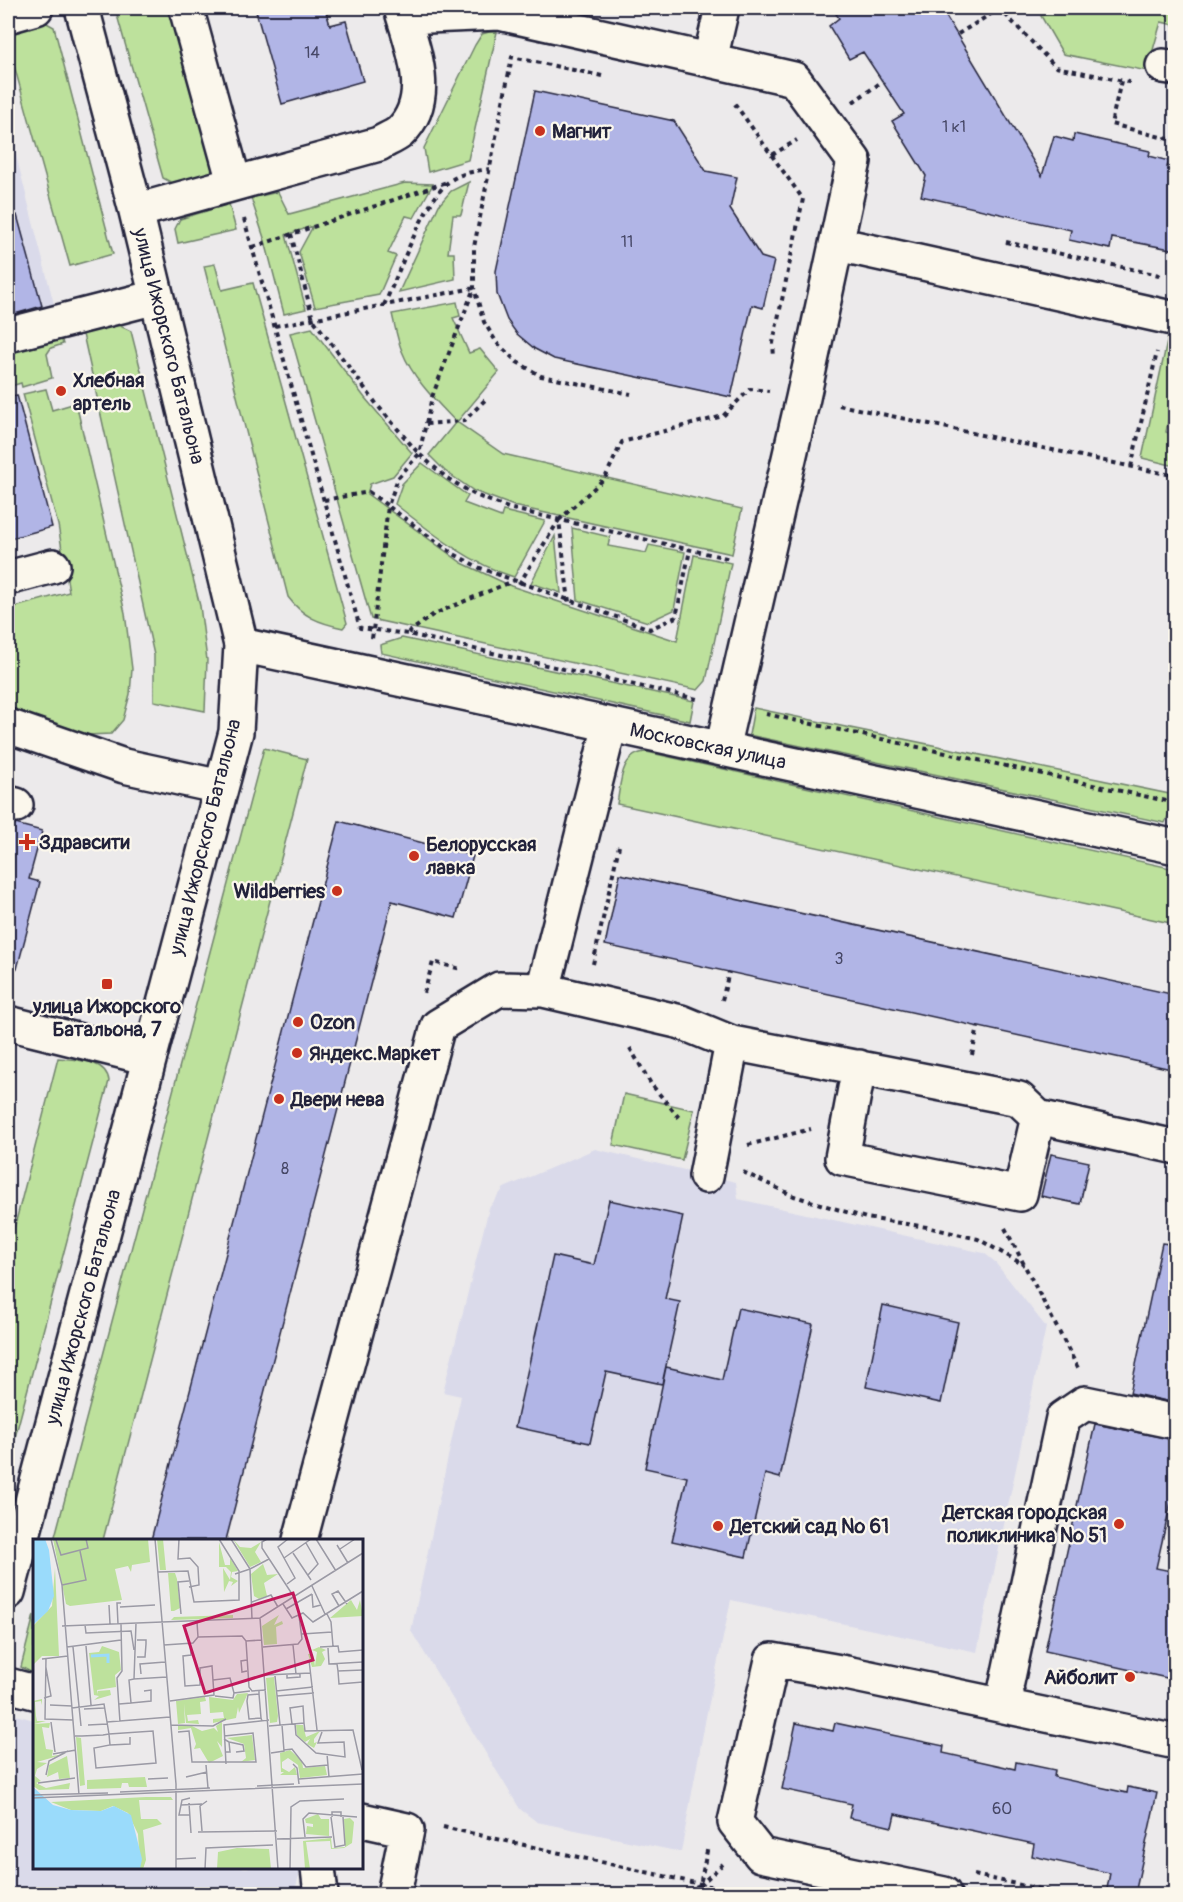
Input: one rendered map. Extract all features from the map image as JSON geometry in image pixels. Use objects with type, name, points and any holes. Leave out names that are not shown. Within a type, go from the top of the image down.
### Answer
[{"type":"street","points":[[8,16],[36,8]]},
{"type":"street","name":"улица Ижорского Батальона","points":[[8,1593],[236,732],[241,645],[136,211],[82,8]]},
{"type":"street","points":[[186,8],[234,182]]},
{"type":"street","points":[[710,60],[722,8]]},
{"type":"street","points":[[136,211],[234,182],[379,144],[399,132],[416,108],[419,74],[402,12],[499,14],[794,79],[854,161],[803,398],[722,749]]},
{"type":"street","points":[[837,244],[1171,318]]},
{"type":"street","points":[[8,335],[156,297]]},
{"type":"street","points":[[8,578],[53,566]]},
{"type":"street","name":"Московская улица","points":[[241,645],[1176,847]]},
{"type":"street","points":[[543,990],[610,725]]},
{"type":"street","points":[[8,726],[124,766],[221,787]]},
{"type":"street","points":[[300,1539],[438,1026],[499,989],[543,990],[681,1022],[732,1043],[1019,1099],[1038,1117],[1176,1147]]},
{"type":"street","points":[[8,1023],[149,1058]]},
{"type":"street","points":[[708,1166],[732,1043]]},
{"type":"street","points":[[859,1067],[842,1158],[1020,1194],[1038,1117]]},
{"type":"street","points":[[1009,1707],[1005,1687],[1063,1418],[1085,1403],[1176,1422]]},
{"type":"street","points":[[944,1894],[761,1854],[735,1822],[772,1660],[1176,1742]]},
{"type":"street","points":[[8,1686],[33,1692]]},
{"type":"street","points":[[363,1820],[407,1830],[394,1894]]},
{"type":"street","points":[[318,1869],[321,1894]]},
{"type":"path","points":[[999,8],[1056,67],[1142,85],[1169,67]]},
{"type":"path","points":[[958,34],[999,8],[1006,8]]},
{"type":"path","points":[[609,77],[512,57],[474,247],[474,288],[484,322],[497,343],[517,362],[541,376],[631,394]]},
{"type":"path","points":[[847,106],[883,81]]},
{"type":"path","points":[[1121,81],[1112,124],[1176,141]]},
{"type":"path","points":[[725,102],[737,105],[803,199],[773,343],[774,363]]},
{"type":"path","points":[[253,247],[447,182],[467,172],[490,169]]},
{"type":"path","points":[[234,182],[360,628],[408,634],[1176,804]]},
{"type":"path","points":[[383,305],[432,202],[447,182]]},
{"type":"path","points":[[291,234],[313,319],[378,406],[419,454],[447,478],[475,495],[508,508],[690,550],[761,574]]},
{"type":"path","points":[[275,326],[474,288]]},
{"type":"path","points":[[374,630],[388,506],[398,478],[419,454],[432,397],[474,288]]},
{"type":"path","points":[[1131,467],[1171,318]]},
{"type":"path","points":[[519,584],[559,520],[605,478],[622,442],[723,416],[750,389],[1176,476]]},
{"type":"path","points":[[426,424],[464,421],[486,399]]},
{"type":"path","points":[[324,500],[369,492],[452,553],[519,584],[650,628],[676,617],[690,550]]},
{"type":"path","points":[[559,520],[569,602]]},
{"type":"path","points":[[408,634],[434,614],[513,581]]},
{"type":"path","points":[[586,1000],[621,838]]},
{"type":"path","points":[[708,1166],[866,1218],[927,1227],[978,1239],[1024,1265]]},
{"type":"path","points":[[984,1187],[1098,1405]]},
{"type":"path","points":[[1176,1536],[1170,1561],[1176,1562]]},
{"type":"path","points":[[439,1827],[745,1894]]},
{"type":"path","points":[[698,1894],[709,1839]]},
{"type":"path","points":[[973,1875],[1063,1894]]},
{"type":"path","points":[[679,1894],[700,1884]]},
{"type":"shaded area","points":[[8,124],[57,316],[8,330]]},
{"type":"shaded area","name":"Детский сад № 61","points":[[595,1149],[736,1182],[738,1199],[984,1253],[994,1261],[1046,1327],[977,1652],[731,1600],[681,1852],[537,1822],[520,1809],[411,1631],[461,1396],[443,1392],[489,1208],[504,1188]]},
{"type":"shaded area","points":[[12,1714],[33,1720],[33,1869],[301,1869],[294,1894],[8,1894],[8,1731]]},
{"type":"green space","points":[[115,8],[174,8],[221,170],[174,184],[163,178]]},
{"type":"green space","points":[[1054,8],[1175,8],[1175,25],[1161,22],[1147,71],[1063,54],[1041,16]]},
{"type":"green space","points":[[43,21],[54,27],[113,254],[70,266],[8,44],[8,30]]},
{"type":"green space","points":[[497,32],[468,160],[428,172],[424,148],[475,45],[482,34]]},
{"type":"green space","points":[[469,182],[461,215],[453,215],[448,253],[454,253],[455,279],[399,292],[439,205],[451,191]]},
{"type":"green space","points":[[405,183],[433,184],[414,218],[406,216],[388,253],[396,256],[379,295],[315,307],[299,252],[313,226],[286,235],[306,309],[284,314],[251,198],[278,192],[289,214]]},
{"type":"green space","points":[[229,204],[236,230],[178,243],[175,229],[180,219]]},
{"type":"green space","points":[[215,264],[222,290],[253,283],[347,623],[343,628],[312,618],[300,610],[288,597],[204,266]]},
{"type":"green space","points":[[457,302],[460,316],[453,318],[469,353],[480,349],[499,372],[457,422],[503,454],[742,509],[732,554],[514,506],[474,491],[445,471],[429,455],[456,422],[412,371],[400,346],[392,314]]},
{"type":"green space","points":[[118,325],[131,331],[200,606],[207,660],[205,711],[154,701],[154,655],[83,334]]},
{"type":"green space","points":[[312,328],[365,398],[412,453],[393,476],[370,484],[367,494],[462,563],[511,586],[677,641],[694,555],[731,563],[706,681],[698,690],[371,619],[290,333]]},
{"type":"green space","points":[[1168,337],[1175,339],[1175,388],[1166,432],[1175,435],[1175,466],[1142,458]]},
{"type":"green space","points":[[61,338],[63,344],[51,348],[47,354],[52,378],[22,387],[21,383],[8,387],[8,353]]},
{"type":"green space","points":[[46,389],[52,410],[76,403],[125,613],[132,669],[130,694],[123,720],[111,734],[87,735],[8,714],[8,609],[69,592],[58,525],[23,394]]},
{"type":"green space","points":[[422,463],[468,496],[464,503],[501,517],[503,511],[545,521],[514,577],[466,555],[395,504],[402,484]]},
{"type":"green space","points":[[572,528],[610,537],[608,546],[646,553],[649,545],[685,552],[674,610],[648,622],[578,600]]},
{"type":"green space","points":[[555,536],[561,593],[531,583]]},
{"type":"green space","points":[[402,638],[694,701],[690,721],[381,653],[380,645]]},
{"type":"green space","points":[[754,708],[1174,795],[1175,800],[1165,823],[749,735]]},
{"type":"green space","points":[[264,748],[307,759],[103,1539],[54,1539]]},
{"type":"green space","points":[[647,752],[1175,869],[1175,924],[617,804],[623,770],[627,763],[638,754]]},
{"type":"green space","points":[[58,1058],[81,1060],[96,1065],[107,1074],[109,1081],[8,1464],[8,1252]]},
{"type":"green space","points":[[624,1094],[694,1110],[682,1160],[613,1145]]},
{"type":"green space","points":[[33,1619],[33,1673],[21,1667]]},
{"type":"building","points":[[255,8],[325,8],[330,25],[346,21],[363,81],[282,104]]},
{"type":"building","points":[[832,8],[941,8],[1042,176],[1054,136],[1073,141],[1074,134],[1150,151],[1149,156],[1169,161],[1167,167],[1176,168],[1176,250],[1112,238],[1110,249],[1069,240],[1071,230],[921,196],[926,176],[892,121],[904,114],[863,52],[849,59],[829,26],[839,18]]},
{"type":"building","points":[[535,91],[674,121],[706,171],[737,177],[730,209],[761,257],[774,261],[763,308],[752,305],[731,397],[554,359],[535,349],[517,334],[507,320],[497,294],[496,271]]},
{"type":"building","points":[[17,215],[42,306],[8,316],[8,216]]},
{"type":"building","points":[[17,395],[52,527],[8,539],[8,397]]},
{"type":"building","points":[[339,821],[473,856],[456,918],[392,901],[226,1539],[151,1539]]},
{"type":"building","points":[[8,822],[42,831],[29,879],[40,882],[17,969],[8,968]]},
{"type":"building","points":[[620,874],[1176,995],[1176,1070],[605,945]]},
{"type":"building","points":[[1051,1154],[1089,1162],[1080,1204],[1041,1196]]},
{"type":"building","points":[[609,1200],[683,1216],[665,1299],[680,1302],[662,1384],[606,1372],[590,1443],[515,1427],[553,1256],[594,1265]]},
{"type":"building","points":[[1162,1243],[1176,1245],[1176,1403],[1130,1393]]},
{"type":"building","points":[[883,1305],[958,1322],[941,1403],[866,1387]]},
{"type":"building","points":[[738,1308],[813,1324],[780,1478],[765,1474],[746,1557],[672,1541],[687,1477],[645,1468],[666,1367],[722,1380]]},
{"type":"building","name":"Детская городская поликлиника № 51","points":[[1095,1424],[1176,1440],[1176,1480],[1156,1568],[1176,1572],[1176,1680],[1045,1651]]},
{"type":"building","points":[[796,1723],[833,1731],[835,1723],[944,1746],[943,1753],[1015,1769],[1016,1762],[1055,1770],[1054,1777],[1127,1793],[1128,1787],[1157,1793],[1135,1894],[1106,1894],[1110,1873],[1032,1856],[1034,1844],[895,1814],[892,1827],[849,1818],[852,1804],[782,1789]]},
{"type":"place","name":"Магнит","points":[[540,131]]},
{"type":"place","name":"Хлебная артель","points":[[61,391]]},
{"type":"place","name":"Здравсити","points":[[27,842]]},
{"type":"place","name":"Белорусская лавка","points":[[414,856]]},
{"type":"place","name":"Wildberries","points":[[337,891]]},
{"type":"place","name":"улица Ижорского Батальона, 7","points":[[107,984]]},
{"type":"place","name":"Ozon","points":[[298,1022]]},
{"type":"place","name":"Яндекс.Маркет","points":[[297,1053]]},
{"type":"place","name":"Двери нева","points":[[279,1099]]},
{"type":"place","name":"Детская городская поликлиника № 51","points":[[1119,1524]]},
{"type":"place","name":"Детский сад № 61","points":[[718,1526]]},
{"type":"place","name":"Айболит","points":[[1130,1677]]}]
